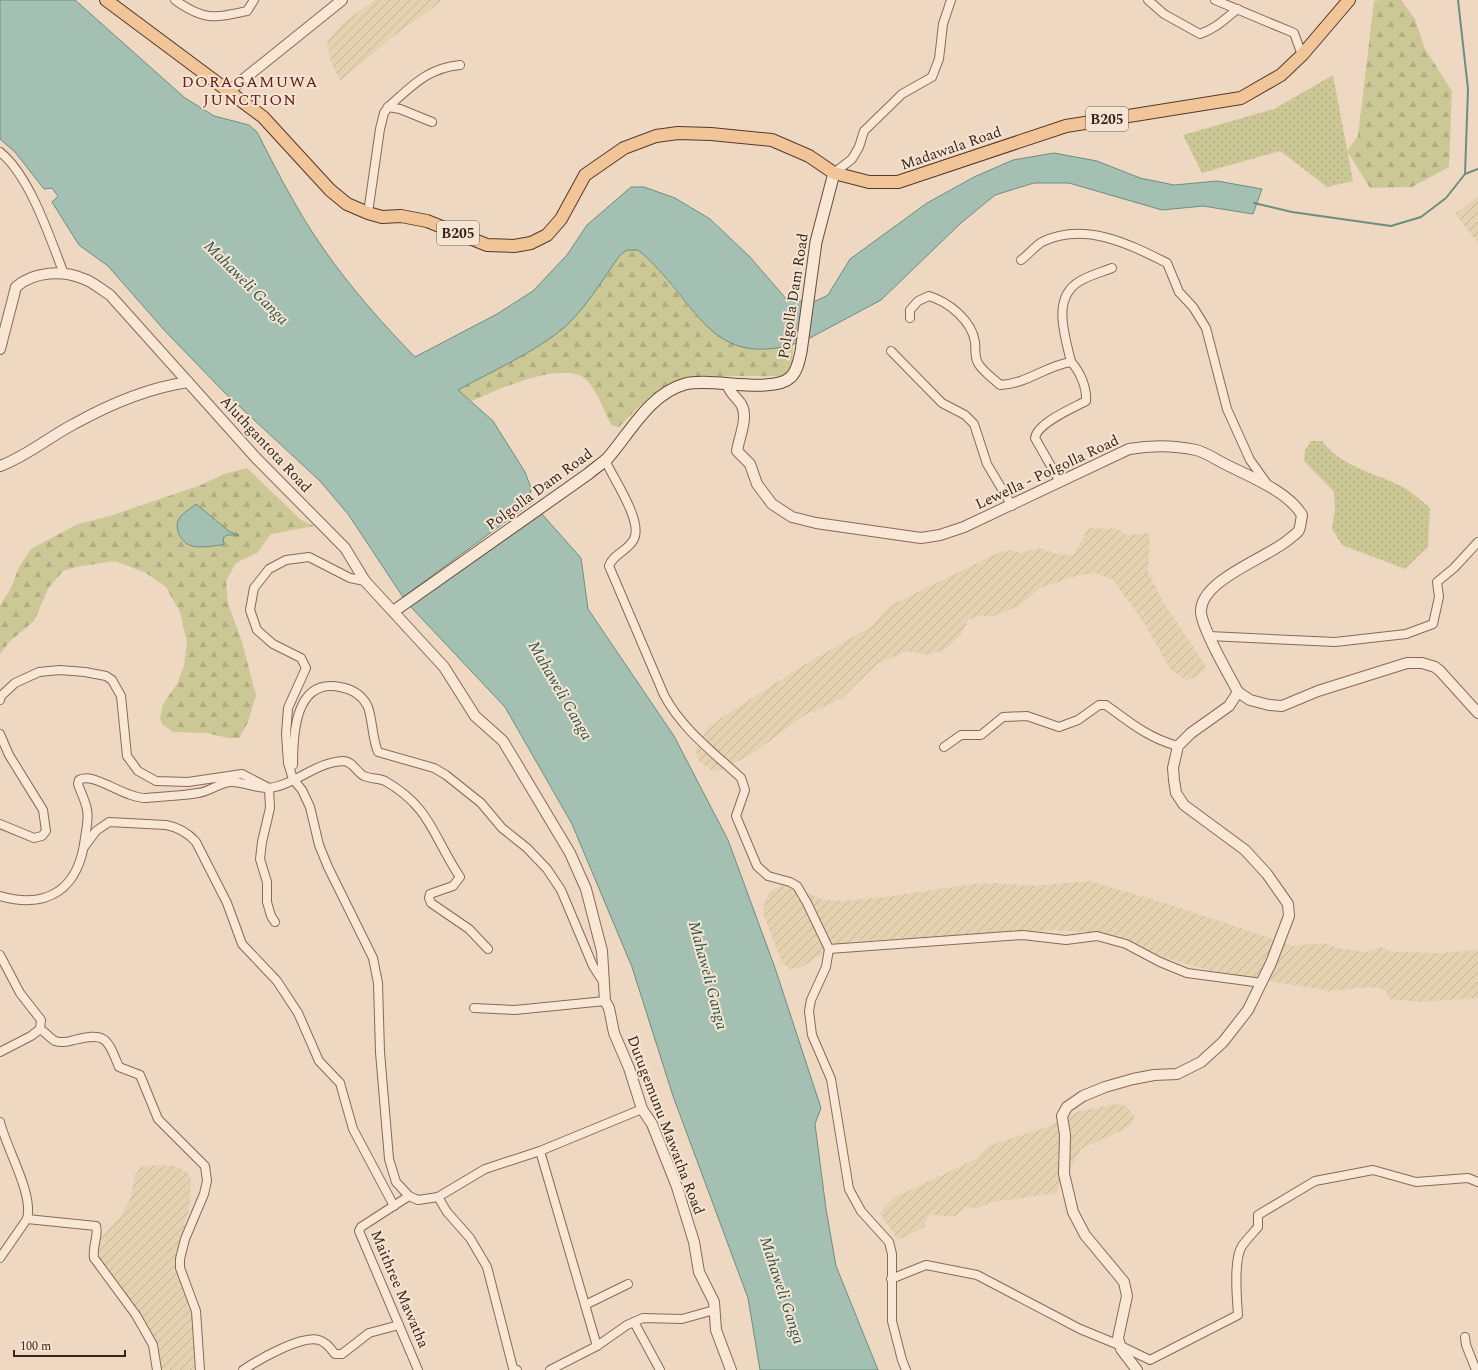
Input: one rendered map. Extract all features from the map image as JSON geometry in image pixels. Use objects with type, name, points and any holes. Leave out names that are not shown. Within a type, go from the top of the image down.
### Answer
[{"type":"main road","name":"Madawala Road","points":[[106,0],[263,117],[330,190],[347,204],[382,217],[401,216],[428,221],[487,245],[514,246],[531,243],[547,235],[561,219],[585,175],[624,148],[656,136],[678,133],[711,134],[772,140],[809,156],[834,172],[869,182],[898,182],[1066,126],[1241,98],[1280,74],[1302,56],[1349,0]]},
{"type":"main road","name":"Polgolla Dam Road","points":[[394,611],[554,498],[605,460],[640,417],[677,386],[694,382],[769,384],[782,382],[792,377],[800,359],[807,297],[817,235],[834,172]]},
{"type":"street","points":[[176,0],[186,8],[206,17],[222,17],[247,11],[254,0]]},
{"type":"street","points":[[229,91],[342,0]]},
{"type":"street","points":[[834,172],[852,159],[859,147],[864,131],[902,94],[932,77],[939,59],[943,24],[951,0]]},
{"type":"street","points":[[1148,0],[1164,14],[1200,34],[1214,29],[1225,18],[1238,9]]},
{"type":"street","points":[[1215,0],[1294,34],[1302,56]]},
{"type":"street","points":[[368,213],[380,129],[384,113],[388,107],[422,76],[434,70],[460,65]]},
{"type":"street","points":[[388,107],[400,109],[432,122]]},
{"type":"street","points":[[0,152],[11,161],[39,211],[64,274]]},
{"type":"street","points":[[1021,260],[1041,243],[1060,236],[1080,234],[1101,235],[1145,252],[1167,263],[1179,292],[1193,307],[1206,328],[1228,410],[1250,460],[1269,486]]},
{"type":"street","points":[[1060,482],[1035,438],[1036,433],[1042,425],[1086,401],[1086,393],[1076,368],[1071,362],[1062,321],[1063,299],[1067,291],[1080,280],[1112,268]]},
{"type":"street","name":"Aluthgantota Road","points":[[0,349],[16,287],[23,281],[48,273],[64,274],[84,278],[110,295],[256,458],[345,548],[365,581],[444,667],[475,716],[503,741]]},
{"type":"street","points":[[910,318],[910,310],[918,301],[929,296],[939,299],[948,305],[968,322],[976,343],[974,351],[978,364],[1000,385],[1013,384],[1059,364],[1071,362]]},
{"type":"street","points":[[891,351],[942,403],[965,414],[974,424],[987,464],[1012,506]]},
{"type":"street","points":[[0,466],[14,461],[74,423],[118,403],[149,390],[188,382]]},
{"type":"street","name":"Lewella - Polgolla Road","points":[[727,384],[744,409],[743,423],[737,451],[750,464],[757,484],[772,504],[792,517],[816,523],[921,538],[940,535],[964,527],[1012,506],[1129,449],[1148,446],[1174,446],[1198,450],[1269,486],[1298,507],[1302,515],[1299,531],[1279,548],[1230,575],[1212,588],[1205,598],[1201,612],[1209,636],[1238,692]]},
{"type":"street","points":[[605,460],[635,520],[634,538],[629,546],[611,561],[609,566],[664,695],[673,711],[683,724],[740,778],[745,790],[736,816],[756,866],[768,876],[790,882],[797,886],[829,948],[826,967],[810,1000],[809,1011],[812,1035],[831,1079],[849,1189],[861,1211],[889,1242],[892,1254],[892,1321],[906,1370]]},
{"type":"street","points":[[1209,636],[1335,642],[1406,634],[1432,624],[1439,597],[1437,582],[1454,568],[1478,542]]},
{"type":"street","points":[[365,581],[350,578],[309,558],[286,560],[269,569],[254,588],[250,610],[256,630],[273,644],[301,658],[306,668],[288,708],[286,734],[288,763],[293,779],[302,790],[310,808],[319,845],[328,867],[372,958],[378,984],[380,1052],[389,1159],[396,1182],[409,1196],[418,1200],[438,1197],[485,1169],[540,1151],[642,1109]]},
{"type":"street","points":[[1137,1370],[1120,1345],[1118,1338],[1127,1296],[1124,1282],[1085,1235],[1073,1212],[1064,1174],[1065,1135],[1062,1116],[1067,1107],[1072,1103],[1083,1096],[1105,1087],[1154,1075],[1177,1074],[1201,1062],[1223,1042],[1248,1010],[1262,983],[1281,939],[1288,916],[1288,904],[1267,874],[1246,850],[1184,805],[1176,793],[1173,768],[1178,746],[1191,734],[1229,706],[1238,692],[1250,700],[1269,705],[1282,706],[1318,691],[1407,663],[1422,663],[1435,667],[1478,713]]},
{"type":"street","points":[[0,700],[1,696],[15,683],[39,672],[66,670],[106,676],[112,680],[121,696],[127,756],[138,771],[156,781],[188,782],[242,774],[269,788]]},
{"type":"street","points":[[293,779],[296,717],[310,694],[316,689],[331,685],[353,690],[368,706],[374,742],[378,752],[434,768],[446,775],[481,803],[502,828],[528,848],[548,870],[561,890],[593,966],[605,984]]},
{"type":"street","points":[[944,747],[961,735],[981,735],[1003,717],[1027,716],[1059,727],[1078,720],[1099,705],[1106,705],[1139,730],[1161,742],[1178,746]]},
{"type":"street","points":[[0,734],[9,755],[43,810],[46,831],[42,836],[34,838],[0,824]]},
{"type":"street","name":"Dutugemunu Mawatha Road","points":[[503,741],[570,853],[581,878],[602,951],[605,1001],[609,1008],[614,1033],[629,1068],[642,1109],[652,1124],[677,1187],[694,1242],[699,1272],[714,1302],[716,1330],[731,1370]]},
{"type":"street","points":[[0,896],[13,900],[34,901],[51,897],[64,888],[75,875],[84,848],[88,812],[78,784],[79,780],[83,777],[95,779],[122,793],[144,798],[200,793],[230,782],[269,788],[321,766],[342,761],[349,762],[364,776],[383,780],[407,795],[421,809],[433,827],[444,853],[460,877],[452,886],[430,894],[429,898],[431,903],[469,929],[488,949]]},
{"type":"street","points":[[269,788],[270,808],[262,842],[260,859],[267,882],[267,902],[271,916],[276,922]]},
{"type":"street","points":[[84,848],[96,831],[109,822],[175,826],[190,835],[196,842],[227,903],[242,944],[277,981],[298,1013],[319,1061],[340,1083],[352,1129],[394,1206]]},
{"type":"street","points":[[829,948],[1023,935],[1066,940],[1097,936],[1126,944],[1160,962],[1187,973],[1262,983]]},
{"type":"street","points":[[0,955],[20,993],[41,1020],[40,1029],[31,1036],[0,1052]]},
{"type":"street","points":[[474,1008],[515,1010],[605,1001]]},
{"type":"street","points":[[40,1029],[56,1041],[68,1042],[92,1036],[102,1038],[112,1048],[119,1067],[140,1075],[158,1119],[205,1166],[206,1181],[204,1194],[185,1239],[180,1259],[180,1268],[196,1312],[200,1370]]},
{"type":"street","points":[[0,1122],[28,1197],[30,1211],[27,1218],[0,1258]]},
{"type":"street","points":[[540,1151],[597,1346]]},
{"type":"street","points":[[891,1278],[926,1265],[977,1275],[1080,1329],[1120,1345],[1150,1360],[1238,1315],[1236,1288],[1241,1247],[1258,1227],[1258,1215],[1315,1181],[1373,1170],[1416,1182],[1468,1178],[1478,1182]]},
{"type":"street","name":"Maithree Mawatha","points":[[409,1196],[361,1226],[359,1231],[418,1370]]},
{"type":"street","points":[[438,1197],[447,1212],[470,1238],[487,1267],[514,1369]]},
{"type":"street","points":[[27,1218],[96,1226],[98,1231],[93,1247],[94,1258],[136,1314],[153,1345],[157,1370]]},
{"type":"street","points":[[585,1305],[628,1284]]},
{"type":"street","points":[[550,1370],[597,1346],[634,1322],[643,1318],[682,1319],[714,1310]]},
{"type":"street","points":[[634,1322],[660,1370]]},
{"type":"street","points":[[243,1370],[256,1361],[306,1339],[325,1342],[335,1354],[342,1354],[369,1333],[400,1325]]},
{"type":"street","points":[[1465,1336],[1466,1345],[1476,1370]]},
{"type":"shaded area","points":[[375,0],[443,0],[395,35],[340,81],[330,59],[327,42],[343,23]]},
{"type":"shaded area","points":[[1478,196],[1478,243],[1455,214]]},
{"type":"shaded area","points":[[1089,528],[1118,529],[1126,535],[1150,533],[1148,572],[1163,602],[1207,668],[1197,677],[1186,680],[1170,669],[1145,624],[1113,580],[1096,573],[1076,576],[1040,588],[1019,606],[993,616],[977,616],[968,620],[961,635],[944,650],[928,655],[907,651],[877,664],[841,699],[805,715],[751,755],[715,772],[698,761],[696,750],[708,727],[799,668],[872,626],[889,606],[1000,552],[1012,550],[1020,553],[1039,548],[1057,554],[1073,555]]},
{"type":"shaded area","points":[[1090,881],[1184,909],[1293,946],[1323,943],[1342,949],[1367,952],[1380,947],[1393,952],[1440,953],[1478,950],[1478,998],[1421,1002],[1390,999],[1384,989],[1369,987],[1330,991],[1216,972],[1161,957],[1119,938],[1097,933],[1055,930],[855,941],[836,945],[802,967],[790,969],[782,962],[764,916],[764,902],[770,891],[782,886],[797,888],[821,899],[841,901],[885,897],[974,884],[995,883],[1034,886]]},
{"type":"shaded area","points":[[1118,1104],[1126,1106],[1135,1118],[1129,1127],[1081,1149],[1056,1193],[992,1202],[977,1208],[965,1207],[956,1216],[929,1215],[924,1227],[898,1240],[880,1213],[893,1198],[976,1159],[988,1146],[1046,1127],[1079,1111]]},
{"type":"shaded area","points":[[156,1165],[174,1166],[187,1172],[191,1180],[189,1210],[177,1252],[176,1264],[194,1318],[196,1370],[160,1370],[153,1338],[98,1256],[96,1248],[101,1237],[121,1216],[131,1197],[135,1175],[141,1167]]},
{"type":"green space","points":[[1401,0],[1415,19],[1425,49],[1452,91],[1449,167],[1412,187],[1370,188],[1347,151],[1358,136],[1374,1]]},
{"type":"green space","points":[[1333,75],[1353,181],[1327,187],[1280,151],[1202,173],[1183,135],[1274,109]]},
{"type":"green space","points":[[627,250],[638,250],[652,263],[705,324],[720,336],[737,345],[757,350],[793,344],[792,362],[789,369],[783,376],[700,378],[669,385],[652,395],[619,427],[612,426],[596,394],[588,382],[584,378],[573,374],[560,373],[528,379],[496,390],[472,401],[457,390],[512,360],[601,283],[620,255]]},
{"type":"green space","points":[[1311,441],[1322,441],[1339,457],[1403,487],[1414,494],[1430,508],[1428,547],[1405,569],[1342,545],[1332,529],[1335,509],[1334,492],[1304,461],[1305,450]]},
{"type":"green space","points":[[247,468],[301,520],[314,526],[271,534],[257,553],[236,563],[226,581],[228,603],[242,642],[256,695],[248,722],[239,738],[228,738],[207,733],[173,732],[163,725],[160,719],[163,704],[177,684],[184,666],[187,642],[180,612],[166,587],[146,573],[115,561],[76,567],[63,571],[49,587],[34,621],[10,641],[0,654],[0,605],[11,588],[19,567],[31,549],[78,524],[110,516],[201,485],[224,474]],"holes":[[[196,504],[230,532],[237,535],[227,535],[223,538],[224,544],[208,546],[192,545],[183,540],[179,535]]]},
{"type":"water","name":"Mahaweli Ganga","points":[[0,0],[75,0],[185,98],[214,116],[249,125],[257,132],[306,221],[334,263],[381,321],[415,357],[497,314],[533,291],[567,255],[587,225],[631,187],[644,187],[675,198],[710,219],[750,257],[788,301],[816,301],[828,295],[850,259],[927,203],[974,177],[1013,160],[1054,153],[1097,161],[1140,178],[1174,185],[1217,181],[1262,189],[1253,214],[1203,206],[1162,210],[1069,183],[1034,183],[995,195],[961,223],[881,300],[806,340],[773,348],[747,348],[726,340],[708,327],[658,269],[638,250],[627,250],[620,255],[588,301],[566,326],[528,353],[458,390],[493,421],[525,472],[531,488],[530,496],[534,501],[403,597],[348,514],[320,481],[224,392],[165,331],[108,266],[79,245],[52,202],[58,196],[52,188],[44,189],[15,152],[0,139]]},
{"type":"water","points":[[196,504],[230,532],[239,535],[227,535],[223,538],[224,544],[221,545],[199,547],[188,544],[181,538],[177,529],[177,524],[178,520],[183,514]]},
{"type":"water","name":"Mahaweli Ganga","points":[[541,513],[581,558],[588,609],[674,736],[728,840],[775,968],[821,1108],[815,1124],[826,1209],[836,1266],[878,1370],[760,1370],[748,1298],[673,1096],[632,967],[572,824],[505,707],[410,606]]},
{"type":"waterway","points":[[1254,203],[1292,212],[1391,226],[1421,217],[1446,198],[1465,174],[1468,89],[1458,0]]},
{"type":"waterway","points":[[1465,174],[1478,169]]},
{"type":"district","name":"DORAGAMUWA JUNCTION","points":[[250,90]]}]
